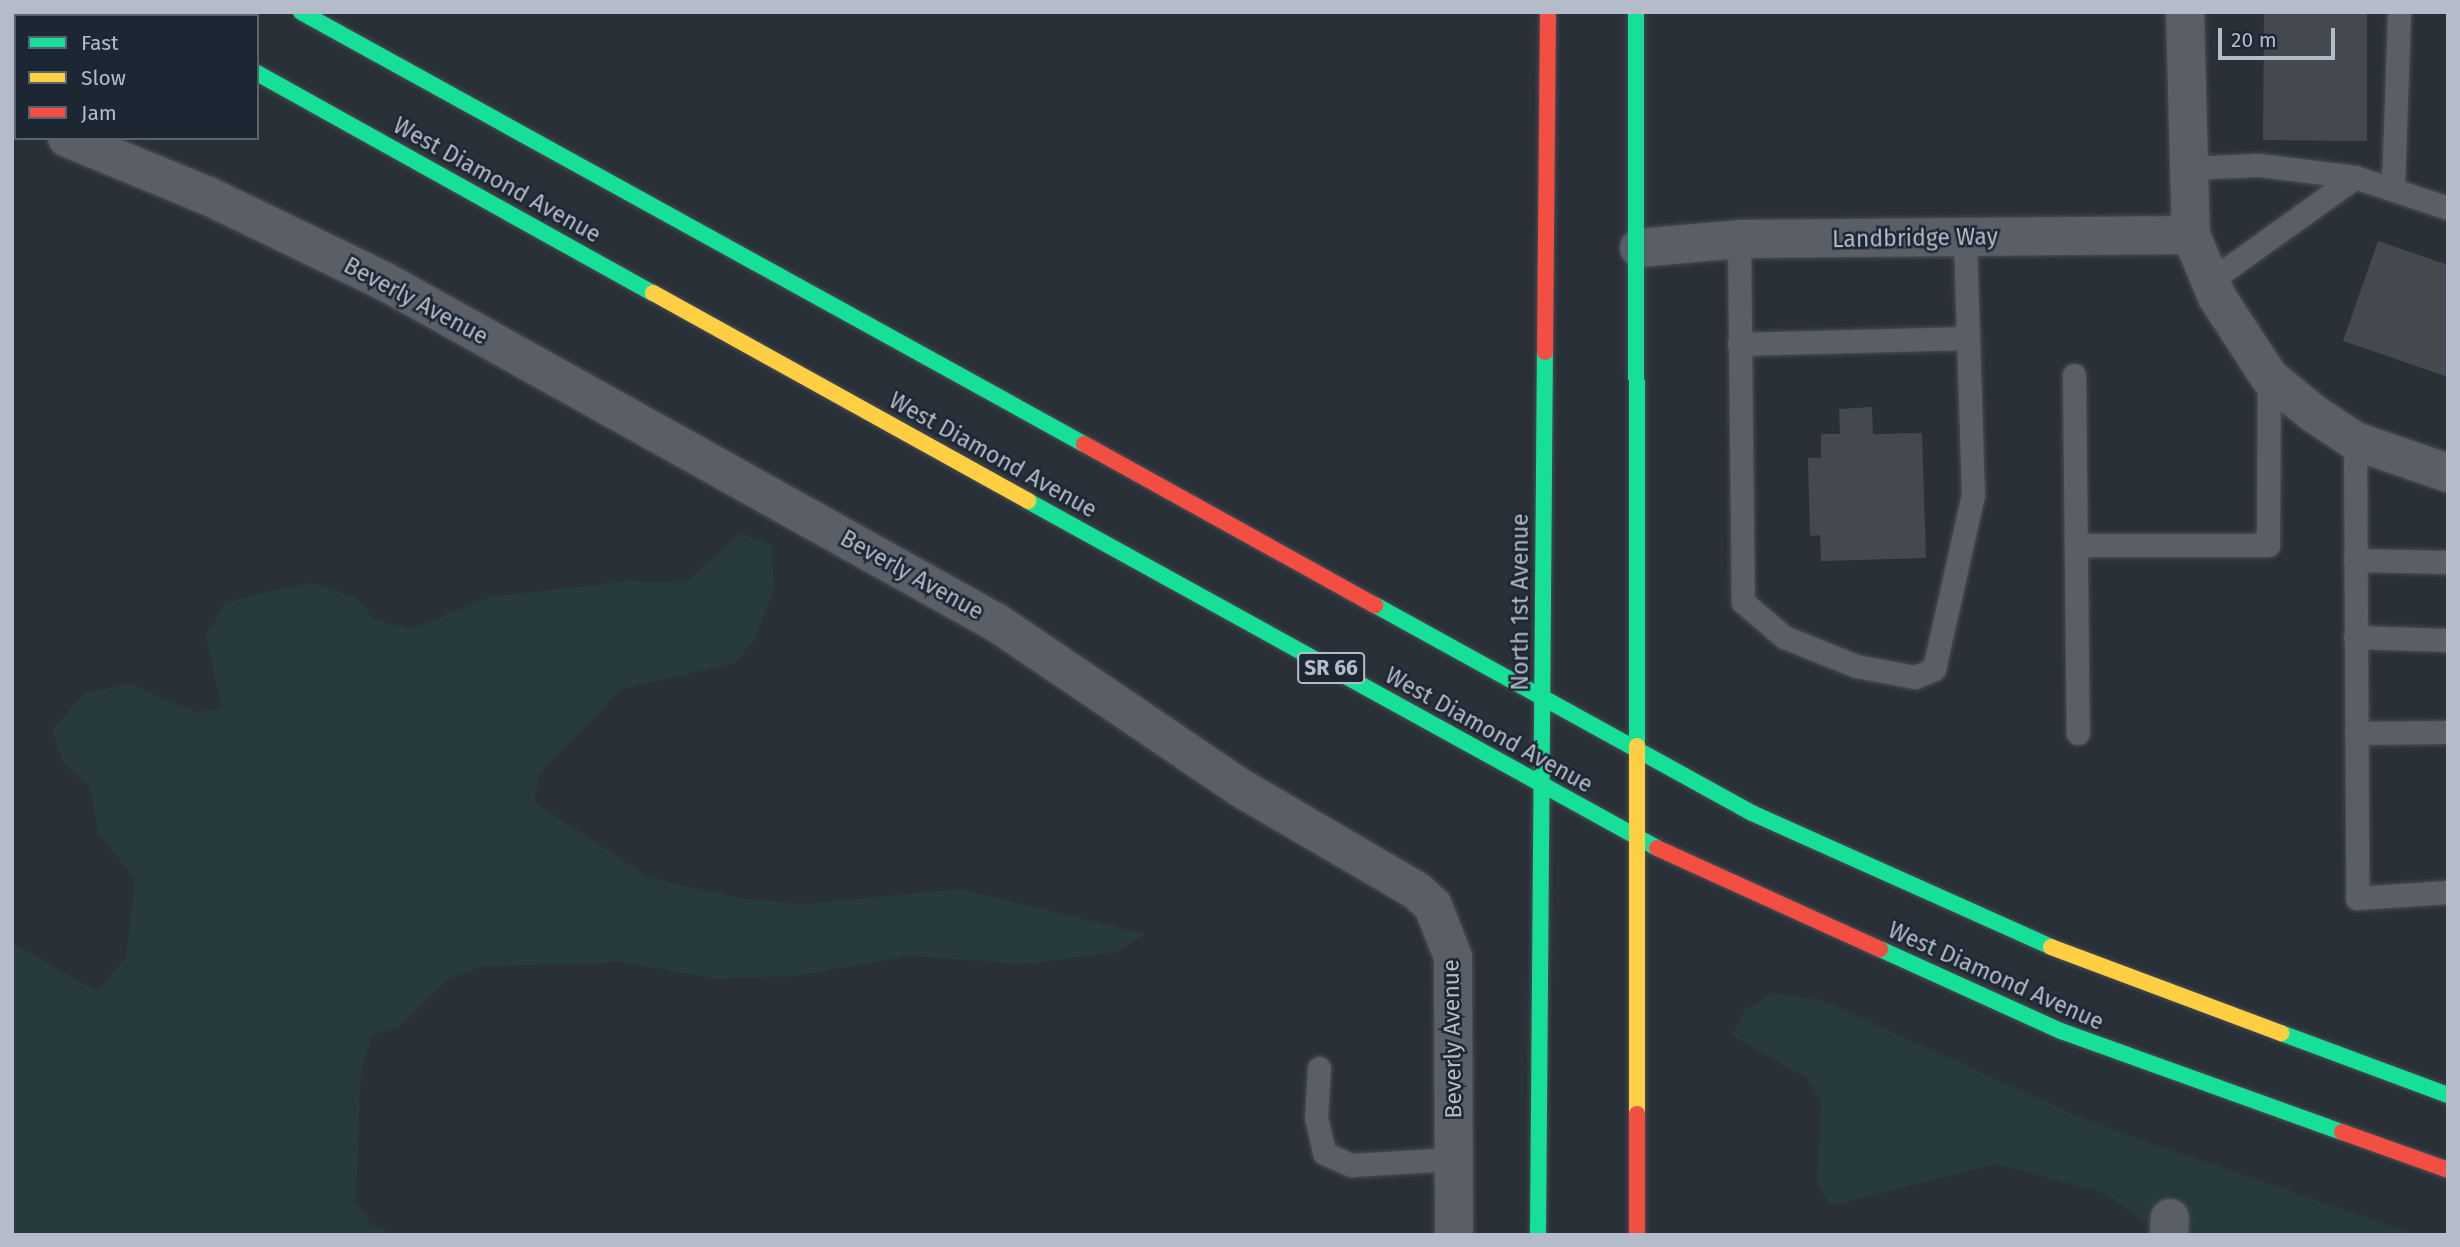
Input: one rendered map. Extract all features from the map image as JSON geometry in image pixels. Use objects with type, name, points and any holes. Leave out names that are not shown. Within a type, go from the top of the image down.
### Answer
[{"type":"main road","name":"West Diamond Avenue","points":[[301,12],[1776,824],[2007,931],[2448,1095]]},
{"type":"main road","name":"North 1st Avenue","points":[[1538,1235],[1548,12]]},
{"type":"main road","points":[[1636,12],[1639,248],[1637,1235]]},
{"type":"main road","name":"West Diamond Avenue","points":[[259,74],[1638,839],[2061,1031],[2448,1170]]},
{"type":"street","points":[[2185,12],[2186,169],[2191,235],[2210,281],[2269,377],[2355,441],[2448,473]]},
{"type":"street","name":"Beverly Avenue","points":[[72,140],[208,196],[384,281],[997,622],[1239,788],[1418,891],[1433,906],[1453,957],[1454,1235]]},
{"type":"street","name":"Landbridge Way","points":[[1639,248],[1739,239],[2191,235]]},
{"type":"lane","points":[[2393,187],[2399,12]]},
{"type":"lane","points":[[2186,169],[2259,165],[2355,177],[2393,187],[2448,208]]},
{"type":"lane","points":[[2210,281],[2355,177]]},
{"type":"lane","points":[[1739,239],[1743,602],[1784,637],[1856,666],[1915,677],[1934,669],[1967,533],[1973,495],[1965,237]]},
{"type":"lane","points":[[1739,344],[1968,338]]},
{"type":"lane","points":[[2074,375],[2078,733]]},
{"type":"lane","points":[[2076,545],[2268,545],[2269,377]]},
{"type":"lane","points":[[2355,441],[2357,898],[2448,892]]},
{"type":"lane","points":[[2355,560],[2448,562]]},
{"type":"lane","points":[[2355,637],[2448,640]]},
{"type":"lane","points":[[2356,733],[2448,732]]},
{"type":"lane","points":[[1319,1068],[1315,1116],[1324,1153],[1351,1165],[1453,1159]]},
{"type":"green space","points":[[740,533],[772,545],[774,590],[754,640],[735,663],[621,689],[538,775],[535,803],[650,878],[738,898],[802,904],[960,889],[1145,934],[1117,952],[1027,964],[909,956],[796,976],[718,979],[621,962],[477,967],[444,982],[398,1027],[372,1035],[361,1068],[356,1201],[371,1225],[395,1235],[12,1235],[12,943],[97,991],[126,957],[135,880],[99,833],[90,787],[63,761],[52,731],[84,693],[130,684],[195,712],[222,708],[206,636],[225,603],[270,591],[311,583],[356,597],[375,620],[413,629],[489,597],[629,581],[686,583]]},
{"type":"green space","points":[[1773,993],[1821,1000],[2093,1123],[2417,1235],[2162,1235],[2105,1193],[1996,1164],[1831,1206],[1817,1183],[1821,1103],[1808,1079],[1732,1035],[1746,1009]]},
{"type":"building","points":[[2264,12],[2367,12],[2367,141],[2263,140]]},
{"type":"building","points":[[2378,241],[2448,265],[2448,377],[2343,341]]},
{"type":"building","points":[[1872,407],[1873,434],[1922,433],[1926,558],[1821,561],[1820,535],[1810,536],[1808,458],[1821,458],[1821,434],[1840,434],[1839,409]]},
{"type":"traffic: fast","points":[[148,12],[152,14]]},
{"type":"traffic: fast","points":[[301,12],[1084,444]]},
{"type":"traffic: fast","points":[[1636,12],[1637,746]]},
{"type":"traffic: fast","points":[[259,74],[653,293]]},
{"type":"traffic: fast","points":[[1538,1235],[1545,352]]},
{"type":"traffic: fast","points":[[1028,501],[1657,848]]},
{"type":"traffic: fast","points":[[1375,605],[1752,813],[2051,947]]},
{"type":"traffic: fast","points":[[1880,949],[2061,1031],[2342,1132]]},
{"type":"traffic: fast","points":[[2281,1033],[2448,1095]]},
{"type":"traffic: slow","points":[[653,293],[1028,501]]},
{"type":"traffic: slow","points":[[1637,746],[1637,1114]]},
{"type":"traffic: slow","points":[[2051,947],[2281,1033]]},
{"type":"traffic: jam","points":[[1545,352],[1548,12]]},
{"type":"traffic: jam","points":[[1084,444],[1375,605]]},
{"type":"traffic: jam","points":[[1657,848],[1880,949]]},
{"type":"traffic: jam","points":[[1637,1114],[1637,1235]]},
{"type":"traffic: jam","points":[[2342,1132],[2448,1170]]}]
